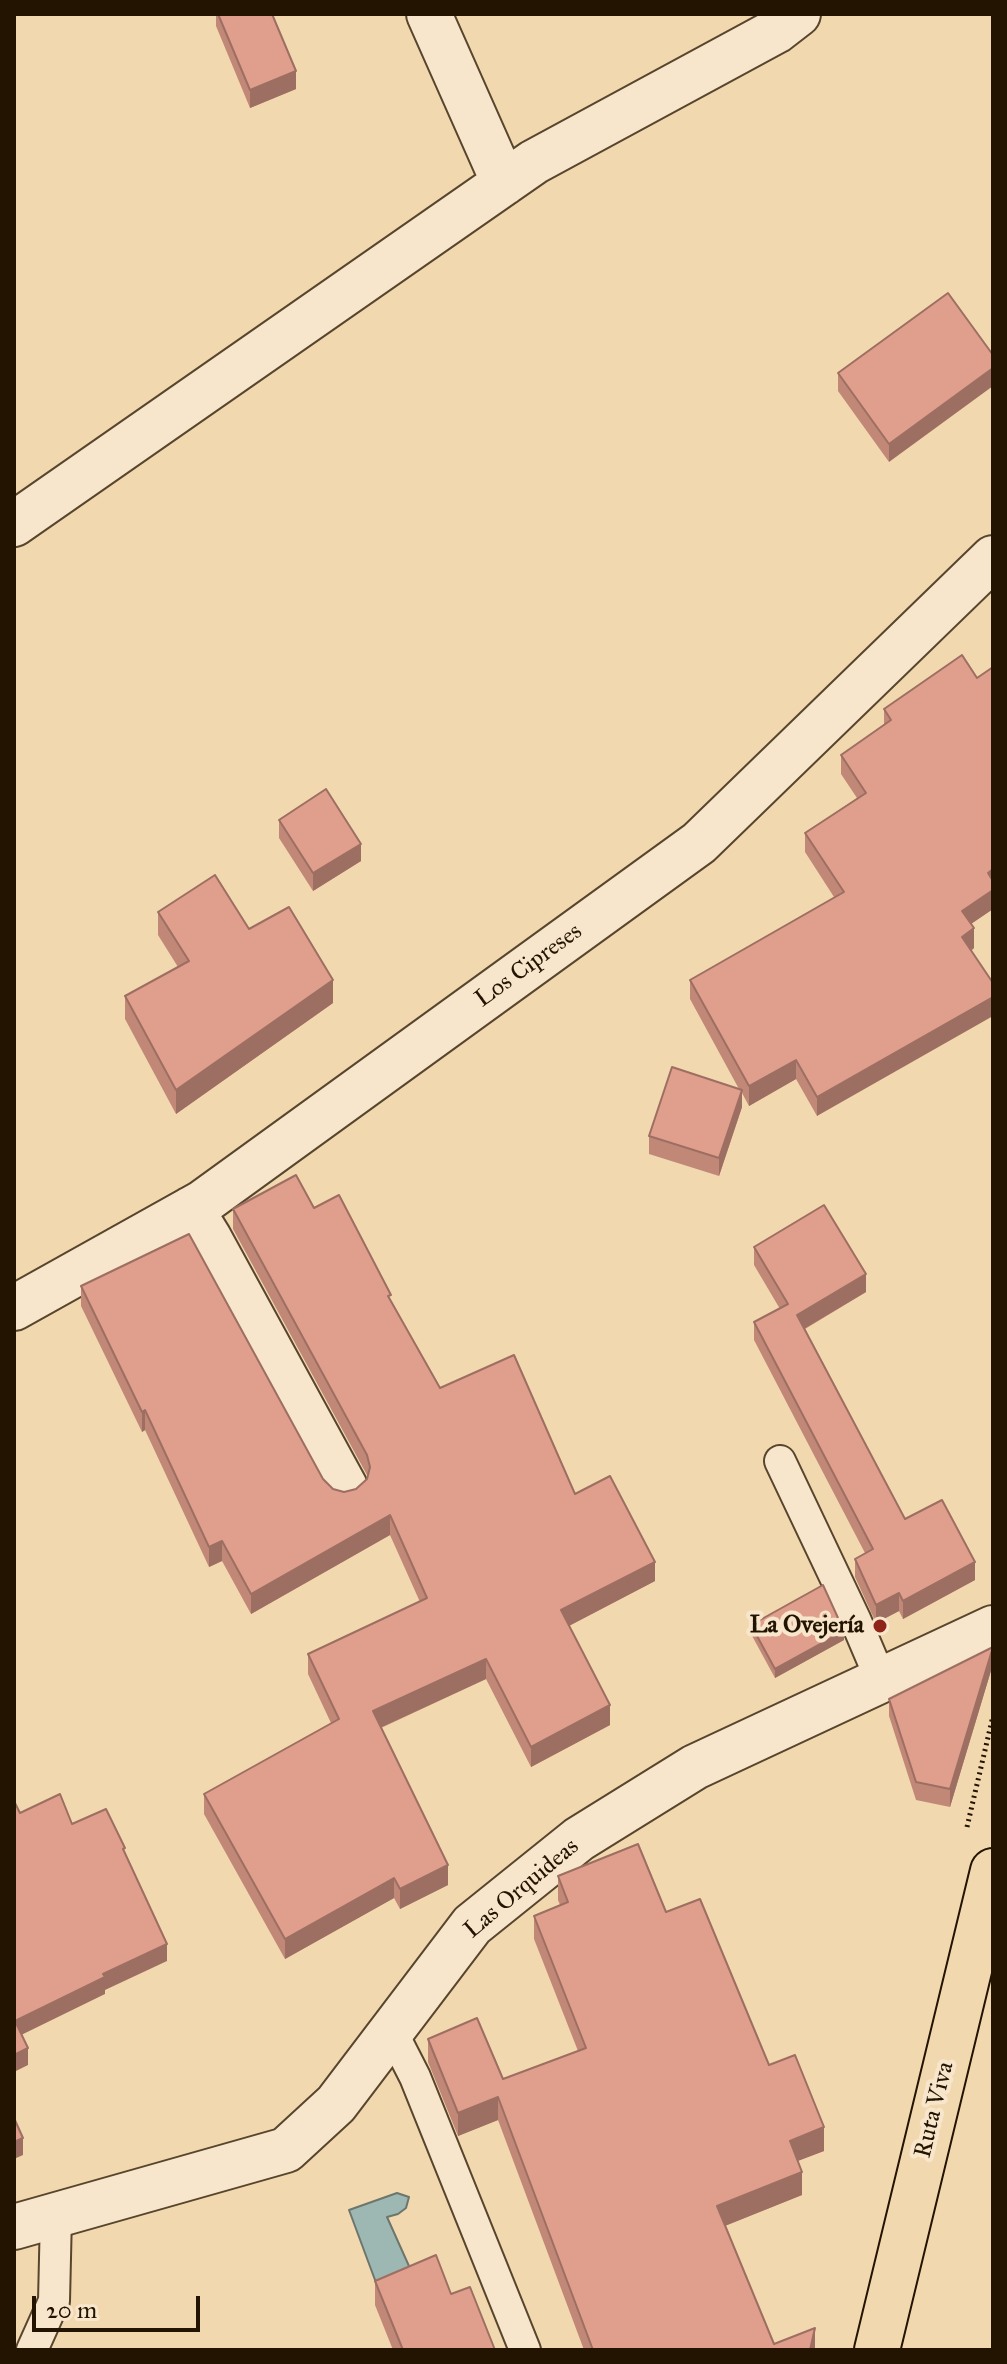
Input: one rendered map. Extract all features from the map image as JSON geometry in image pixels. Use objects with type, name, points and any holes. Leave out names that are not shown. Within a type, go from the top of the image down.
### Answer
[{"type":"main road","name":"Ruta Viva","points":[[877,2350],[993,1871]]},
{"type":"street","points":[[429,14],[504,183]]},
{"type":"street","points":[[14,524],[534,162],[776,31],[798,14]]},
{"type":"street","name":"Los Cipreses","points":[[14,1308],[191,1209],[699,843],[993,558]]},
{"type":"street","points":[[191,1209],[345,1487]]},
{"type":"street","name":"Las Orquideas","points":[[14,2227],[286,2150],[336,2104],[472,1925],[579,1839],[695,1767],[993,1628]]},
{"type":"lane","points":[[780,1461],[881,1680]]},
{"type":"lane","points":[[392,2032],[415,2077],[525,2350]]},
{"type":"lane","points":[[32,2350],[54,2301],[56,2215]]},
{"type":"water","points":[[397,2193],[409,2197],[406,2208],[387,2217],[413,2275],[378,2288],[349,2210]]},
{"type":"building","points":[[218,14],[272,14],[296,71],[250,90]]},
{"type":"building","points":[[948,293],[993,355],[993,368],[889,444],[838,373]]},
{"type":"building","points":[[962,655],[977,678],[993,667],[993,869],[988,873],[993,881],[993,890],[962,911],[974,928],[962,937],[993,983],[993,997],[817,1097],[796,1060],[749,1086],[690,980],[844,892],[805,833],[866,793],[841,755],[891,720],[884,709]]},
{"type":"building","points":[[326,789],[361,844],[313,873],[279,820]]},
{"type":"building","points":[[215,875],[249,929],[289,907],[333,980],[176,1090],[125,996],[189,961],[158,912]]},
{"type":"building","points":[[672,1067],[742,1090],[719,1158],[649,1136]]},
{"type":"building","points":[[296,1175],[314,1208],[339,1195],[391,1295],[388,1296],[440,1388],[514,1355],[575,1494],[610,1476],[655,1562],[561,1610],[610,1705],[531,1747],[486,1659],[373,1711],[448,1865],[400,1889],[394,1878],[285,1939],[204,1794],[339,1719],[308,1654],[427,1598],[390,1515],[251,1594],[222,1541],[209,1547],[145,1410],[142,1412],[81,1286],[189,1234],[323,1479],[333,1489],[344,1492],[356,1489],[367,1479],[370,1467],[367,1455],[233,1209]]},
{"type":"building","points":[[824,1205],[866,1274],[797,1315],[905,1519],[942,1500],[975,1562],[903,1601],[899,1593],[876,1605],[855,1559],[873,1549],[754,1322],[788,1304],[754,1247]]},
{"type":"building","points":[[823,1585],[844,1631],[775,1669],[751,1625]]},
{"type":"building","points":[[993,1647],[950,1789],[916,1782],[889,1699]]},
{"type":"building","points":[[60,1794],[72,1824],[106,1809],[167,1944],[15,2021],[28,2048],[14,2055],[14,1801],[20,1813]]},
{"type":"building","points":[[638,1844],[666,1912],[700,1899],[769,2065],[795,2055],[824,2127],[790,2141],[802,2172],[717,2206],[774,2344],[815,2328],[810,2350],[593,2350],[498,2097],[458,2113],[428,2039],[477,2018],[503,2079],[586,2048],[534,1916],[568,1902],[558,1876]]},
{"type":"building","points":[[14,2118],[23,2138],[14,2142]]},
{"type":"building","points":[[436,2255],[451,2294],[470,2287],[495,2350],[403,2350],[375,2281]]},
{"type":"place","name":"La Ovejería","points":[[880,1626]]}]
